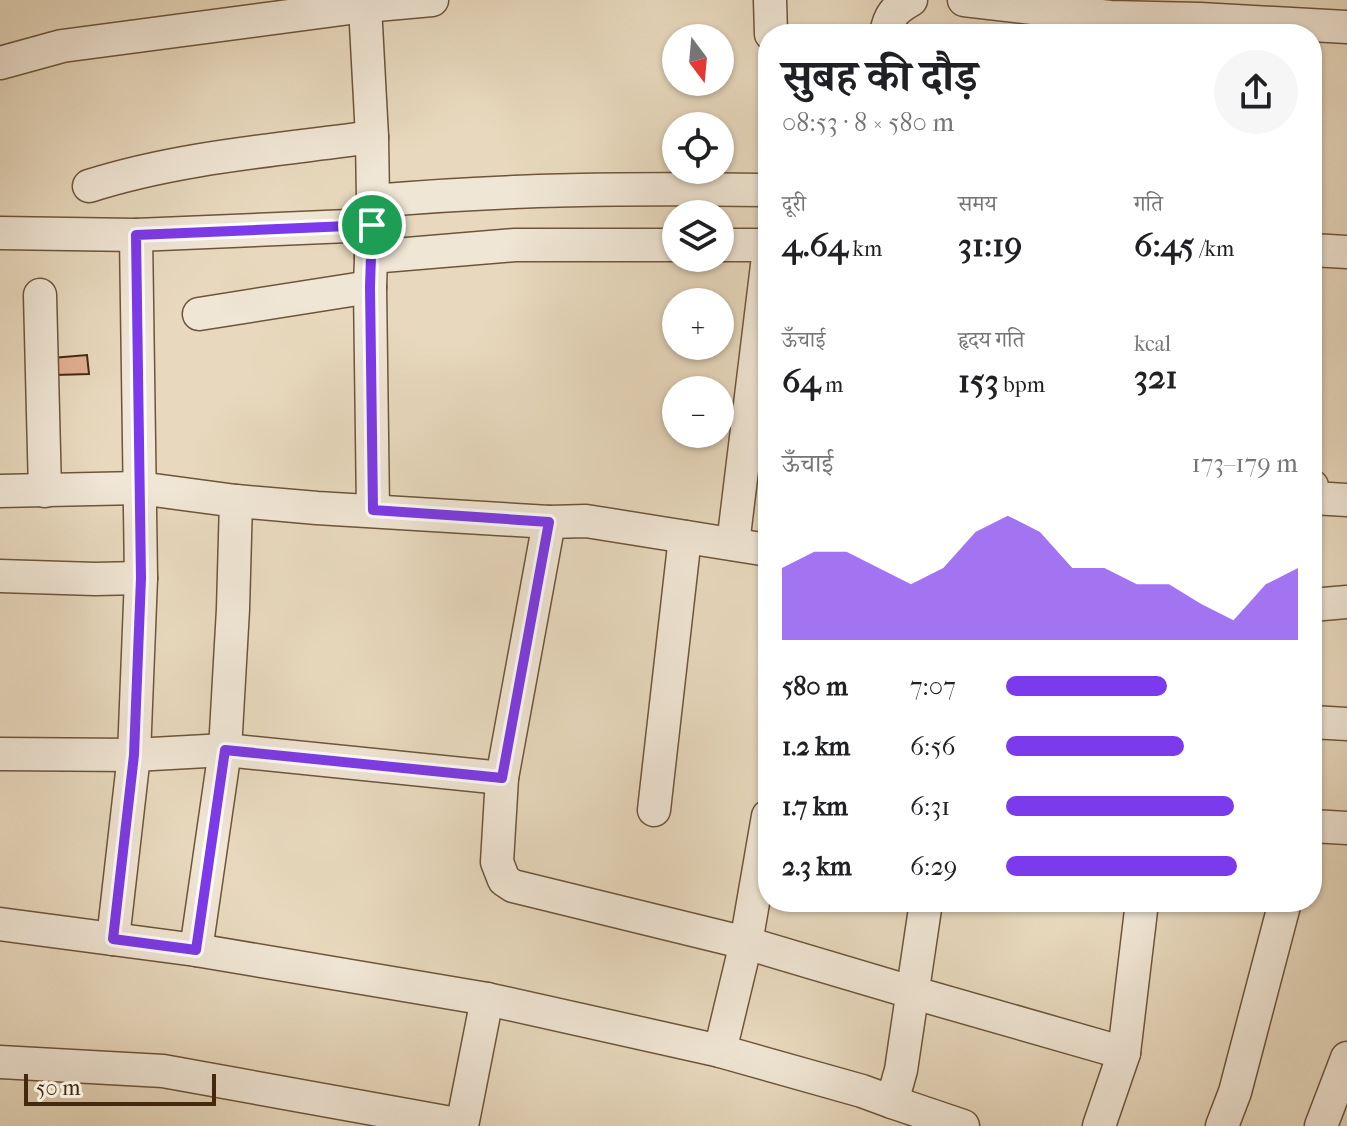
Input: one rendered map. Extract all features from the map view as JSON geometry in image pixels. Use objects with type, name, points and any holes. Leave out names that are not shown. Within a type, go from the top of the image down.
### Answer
[{"type":"street","points":[[0,63],[62,46],[432,0]]},
{"type":"street","points":[[770,0],[771,24]]},
{"type":"street","points":[[888,24],[898,8],[911,0]]},
{"type":"street","points":[[964,0],[1110,17],[1314,20],[1347,27]]},
{"type":"street","points":[[365,6],[372,137],[373,510]]},
{"type":"street","points":[[89,186],[169,165],[372,137]]},
{"type":"street","points":[[0,233],[136,235],[372,213],[422,196],[605,189],[758,190]]},
{"type":"street","points":[[113,939],[134,755],[141,578],[136,235]]},
{"type":"street","points":[[199,314],[451,249],[515,245],[662,245]]},
{"type":"street","points":[[734,245],[758,245]]},
{"type":"street","points":[[1322,251],[1347,252]]},
{"type":"street","points":[[40,295],[45,491]]},
{"type":"street","points":[[733,544],[758,329]]},
{"type":"street","points":[[0,491],[139,488],[317,508],[549,522],[586,521],[758,548]]},
{"type":"street","points":[[1322,499],[1347,500]]},
{"type":"street","points":[[196,950],[225,750],[236,501]]},
{"type":"street","points":[[549,522],[502,778],[497,862],[504,880],[513,886],[746,943],[1124,1053]]},
{"type":"street","points":[[654,810],[685,537]]},
{"type":"street","points":[[0,576],[141,578]]},
{"type":"street","points":[[1322,604],[1347,602]]},
{"type":"street","points":[[1322,723],[1347,724]]},
{"type":"street","points":[[0,754],[134,755],[225,750],[502,778]]},
{"type":"street","points":[[1322,827],[1347,828]]},
{"type":"street","points":[[720,1051],[746,943],[758,874]]},
{"type":"street","points":[[892,1102],[901,1070],[925,912]]},
{"type":"street","points":[[1099,1126],[1124,1053],[1141,912]]},
{"type":"street","points":[[1222,1126],[1235,1092],[1282,912]]},
{"type":"street","points":[[0,924],[196,950],[487,999],[720,1051],[862,1091],[963,1126]]},
{"type":"street","points":[[0,1062],[163,1071],[462,1126],[487,999]]},
{"type":"street","points":[[1321,1126],[1347,1058]]},
{"type":"building","points":[[87,355],[89,374],[55,375],[52,358]]},
{"type":"route","points":[[372,225],[373,510],[549,522],[502,778],[225,750],[196,950],[113,939],[134,755],[141,578],[136,235],[372,225]]}]
